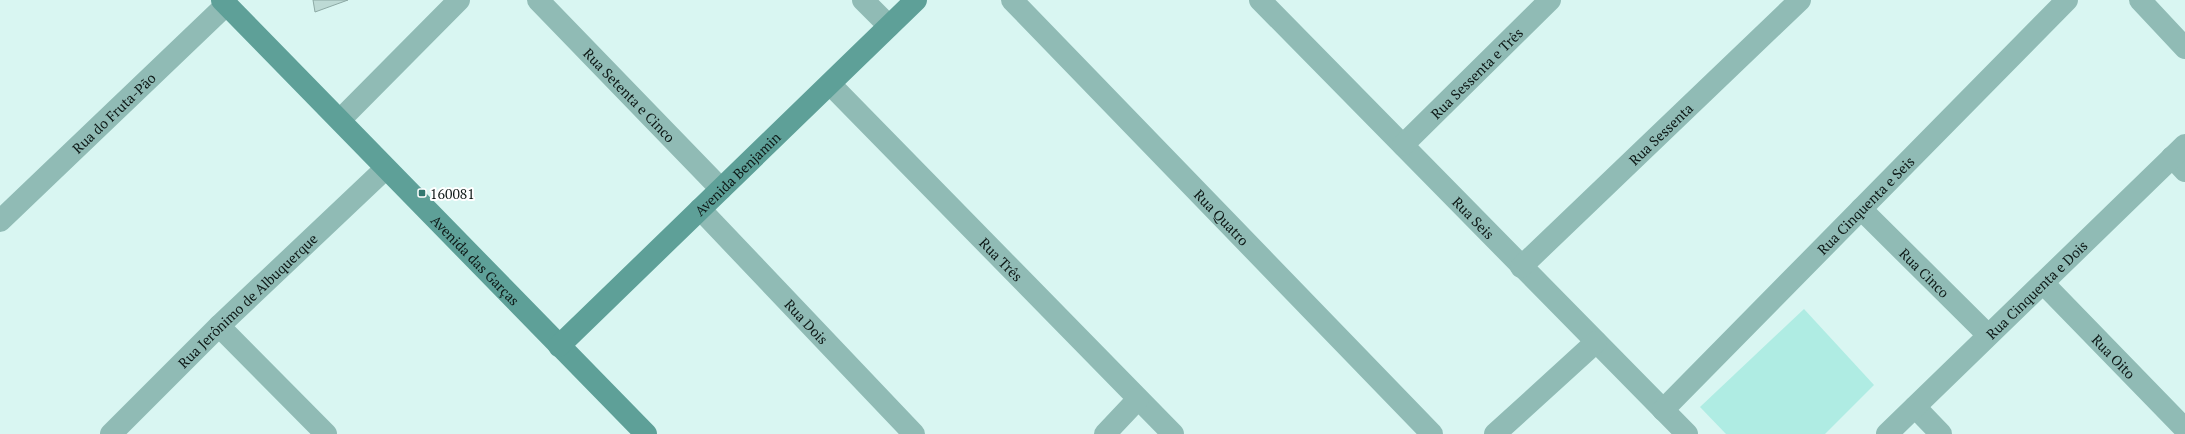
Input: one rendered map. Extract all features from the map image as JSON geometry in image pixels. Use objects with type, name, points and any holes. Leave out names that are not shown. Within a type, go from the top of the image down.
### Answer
[{"type":"main road","name":"Avenida Benjamin","points":[[559,346],[916,0]]},
{"type":"main road","name":"Avenida das Garças","points":[[224,2],[340,120],[385,169],[646,434]]},
{"type":"street","points":[[340,120],[459,0]]},
{"type":"street","name":"Rua Setenta e Cinco","points":[[538,0],[721,189]]},
{"type":"street","points":[[863,0],[890,26]]},
{"type":"street","name":"Rua Quatro","points":[[1012,0],[1432,434]]},
{"type":"street","name":"Rua Sessenta e Três","points":[[1403,145],[1550,0]]},
{"type":"street","name":"Rua Sessenta","points":[[1521,267],[1800,0]]},
{"type":"street","name":"Rua Cinquenta e Seis","points":[[1663,410],[2067,0]]},
{"type":"street","points":[[2140,0],[2185,48]]},
{"type":"street","name":"Rua do Fruta-Pão","points":[[0,221],[224,2]]},
{"type":"street","name":"Rua Seis","points":[[1273,4],[1403,145],[1521,267],[1687,434]]},
{"type":"street","name":"Rua Três","points":[[830,84],[1173,434]]},
{"type":"street","name":"Rua Cinquenta e Dois","points":[[1887,434],[2043,282],[2181,157]]},
{"type":"street","name":"Rua Jerônimo de Albuquerque","points":[[111,434],[220,326],[385,169]]},
{"type":"street","name":"Rua Dois","points":[[700,209],[914,434]]},
{"type":"street","name":"Rua Cinco","points":[[1861,209],[1988,335]]},
{"type":"street","name":"Rua Oito","points":[[2043,282],[2185,429]]},
{"type":"street","points":[[220,326],[326,434]]},
{"type":"street","points":[[1495,434],[1596,342]]},
{"type":"street","points":[[1105,434],[1138,399]]},
{"type":"street","points":[[1915,407],[1941,434]]},
{"type":"green space","points":[[1804,309],[1874,385],[1825,434],[1726,434],[1700,407]]},
{"type":"building","points":[[313,0],[348,0],[315,12]]},
{"type":"place","name":"160081","points":[[422,193]]}]
